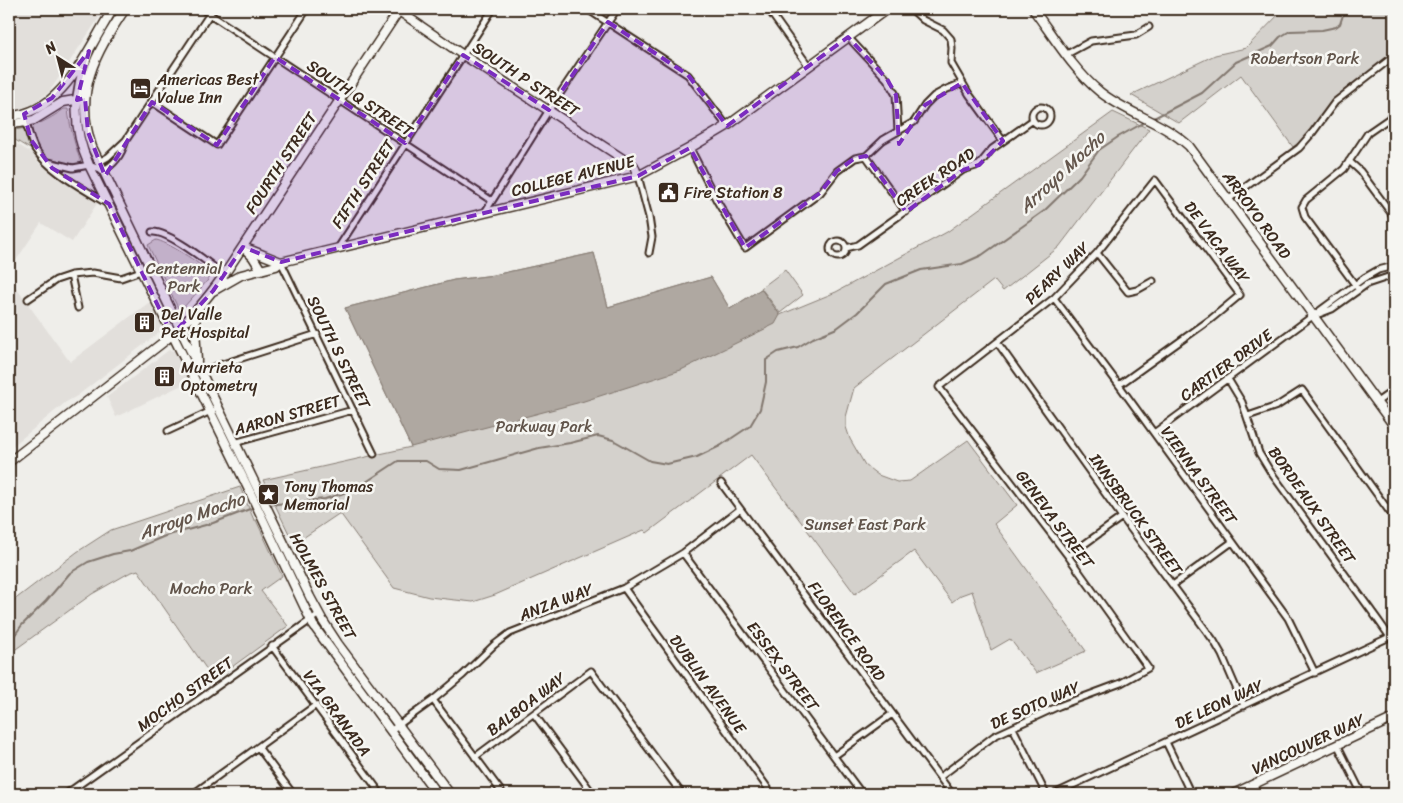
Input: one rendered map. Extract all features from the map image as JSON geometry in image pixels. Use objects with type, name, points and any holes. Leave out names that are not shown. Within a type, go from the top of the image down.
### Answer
[{"type":"main road","points":[[9,124],[25,118],[62,88],[88,51],[113,9]]},
{"type":"main road","points":[[81,99],[96,55],[125,9]]},
{"type":"main road","name":"SOUTH P STREET","points":[[398,9],[463,55],[634,166],[638,176]]},
{"type":"main road","name":"FOURTH STREET","points":[[9,462],[172,336],[197,311],[243,247],[398,9]]},
{"type":"main road","name":"COLLEGE AVENUE","points":[[213,291],[241,275],[276,266],[281,262],[638,176],[727,126],[887,9]]},
{"type":"main road","name":"ARROYO ROAD","points":[[1033,9],[1088,81],[1126,108],[1164,127],[1189,146],[1394,426]]},
{"type":"main road","points":[[81,99],[79,83],[88,51]]},
{"type":"main road","points":[[9,116],[25,118],[42,116],[62,102],[81,99]]},
{"type":"main road","name":"HOLMES STREET","points":[[81,99],[88,132],[102,170],[181,328],[235,442],[254,491],[310,619],[321,638],[437,794]]},
{"type":"main road","name":"HOLMES STREET","points":[[81,99],[77,128],[89,165],[210,412],[254,491]]},
{"type":"main road","points":[[243,247],[281,262]]},
{"type":"main road","points":[[243,247],[253,257],[261,270]]},
{"type":"main road","points":[[197,311],[195,329],[197,363]]},
{"type":"main road","name":"HOLMES STREET","points":[[267,519],[319,614],[338,644],[450,794]]},
{"type":"main road","name":"VANCOUVER WAY","points":[[1233,794],[1394,718]]},
{"type":"street","name":"SOUTH Q STREET","points":[[202,9],[211,11],[275,56],[492,200]]},
{"type":"street","points":[[152,102],[217,145],[307,9]]},
{"type":"street","name":"FIFTH STREET","points":[[338,248],[493,9]]},
{"type":"street","points":[[587,9],[688,75],[727,126]]},
{"type":"street","points":[[486,212],[549,110],[617,9]]},
{"type":"street","points":[[768,9],[808,65]]},
{"type":"street","points":[[911,9],[923,20],[943,30],[951,39],[951,63],[962,83],[1003,141]]},
{"type":"street","points":[[99,162],[108,157],[126,140],[211,11]]},
{"type":"street","points":[[1066,54],[1091,41],[1136,35],[1149,27]]},
{"type":"street","points":[[848,37],[887,79],[896,96],[898,130]]},
{"type":"street","points":[[1229,200],[1299,148],[1335,102],[1394,56]]},
{"type":"street","points":[[690,148],[717,201],[745,248],[820,193],[837,171],[855,158],[866,156],[883,140],[914,122],[925,105],[934,96],[962,83]]},
{"type":"street","points":[[1359,290],[1305,217],[1302,207],[1306,200],[1332,181],[1344,169],[1368,133],[1394,115]]},
{"type":"street","points":[[25,118],[35,149],[52,168],[109,204]]},
{"type":"street","name":"CREEK ROAD","points":[[846,248],[858,245],[963,170],[979,165],[992,149],[1033,120]]},
{"type":"street","points":[[48,162],[73,168],[89,165],[102,170],[113,164],[124,148],[126,140]]},
{"type":"street","points":[[866,156],[906,212]]},
{"type":"street","points":[[1349,161],[1360,171],[1394,217]]},
{"type":"street","points":[[638,176],[652,237],[649,254]]},
{"type":"street","name":"PEARY WAY","points":[[939,387],[1054,298],[1097,253],[1155,180]]},
{"type":"street","name":"DE VACA WAY","points":[[1119,385],[1211,319],[1240,295],[1155,180]]},
{"type":"street","points":[[152,232],[161,232],[188,248],[224,274]]},
{"type":"street","points":[[1097,253],[1128,292],[1137,290],[1152,281]]},
{"type":"street","name":"SOUTH S STREET","points":[[281,262],[374,454]]},
{"type":"street","points":[[1314,316],[1378,270],[1394,266]]},
{"type":"street","points":[[28,299],[56,280],[71,275],[93,273],[121,278],[141,271]]},
{"type":"street","points":[[71,275],[78,308]]},
{"type":"street","points":[[1314,316],[1332,308],[1367,284],[1394,275]]},
{"type":"street","name":"VIENNA STREET","points":[[1054,298],[1288,618],[1315,673]]},
{"type":"street","name":"CARTIER DRIVE","points":[[1154,433],[1314,316]]},
{"type":"street","points":[[201,371],[317,334]]},
{"type":"street","name":"INNSBRUCK STREET","points":[[998,342],[1122,517],[1214,641],[1222,654],[1244,706]]},
{"type":"street","name":"BORDEAUX STREET","points":[[1228,379],[1242,402],[1259,452],[1270,471],[1378,620],[1392,636]]},
{"type":"street","name":"GENEVA STREET","points":[[939,387],[1068,556],[1148,668]]},
{"type":"street","points":[[1248,416],[1277,406],[1302,390],[1394,518]]},
{"type":"street","points":[[1377,402],[1394,390]]},
{"type":"street","points":[[168,432],[218,407]]},
{"type":"street","name":"AARON STREET","points":[[227,445],[353,410]]},
{"type":"street","name":"FLORENCE ROAD","points":[[721,483],[952,794]]},
{"type":"street","name":"ANZA WAY","points":[[390,731],[433,700],[463,675],[494,644],[510,633],[624,588],[683,553],[740,509]]},
{"type":"street","points":[[1068,556],[1122,517]]},
{"type":"street","points":[[1173,585],[1232,542]]},
{"type":"street","name":"ESSEX STREET","points":[[683,553],[862,794]]},
{"type":"street","name":"DUBLIN AVENUE","points":[[624,588],[772,794]]},
{"type":"street","name":"MOCHO STREET","points":[[66,794],[319,614]]},
{"type":"street","name":"DE LEON WAY","points":[[1054,794],[1392,636]]},
{"type":"street","name":"VIA GRANADA","points":[[272,646],[381,794]]},
{"type":"street","name":"DE SOTO WAY","points":[[940,777],[994,736],[1059,706],[1121,683],[1148,668]]},
{"type":"street","name":"BALBOA WAY","points":[[476,757],[591,671],[682,794]]},
{"type":"street","points":[[433,700],[503,794]]},
{"type":"street","points":[[196,794],[316,705]]},
{"type":"street","points":[[534,714],[593,794]]},
{"type":"street","points":[[834,756],[892,714]]},
{"type":"street","points":[[1013,728],[1046,794]]},
{"type":"street","points":[[1166,742],[1191,794]]},
{"type":"street","points":[[1338,746],[1362,794]]},
{"type":"street","points":[[258,747],[293,794]]},
{"type":"highlighted area","points":[[608,22],[688,75],[727,126],[848,37],[887,79],[896,95],[899,144],[925,105],[962,83],[1003,141],[979,165],[963,170],[906,212],[866,156],[855,158],[837,171],[820,193],[745,248],[690,148],[638,176],[281,262],[243,247],[213,291],[172,335],[109,204],[52,168],[31,140],[24,114],[52,98],[89,51],[77,100],[85,98],[88,132],[105,176],[152,102],[217,145],[275,57],[405,143],[463,55],[549,110]]},
{"type":"shaded area","points":[[9,9],[105,9],[49,92],[33,104],[17,110],[9,110]]},
{"type":"shaded area","points":[[9,139],[33,154],[39,163],[98,202],[72,242],[41,223],[9,271]]},
{"type":"shaded area","points":[[594,253],[608,307],[711,277],[730,309],[761,289],[780,315],[775,324],[681,370],[581,402],[411,447],[345,308],[454,280],[494,275]]},
{"type":"shaded area","points":[[9,278],[70,362],[151,301],[162,324],[160,332],[77,396],[66,402],[9,449]]},
{"type":"shaded area","points":[[169,350],[177,351],[192,380],[116,417],[107,397]]},
{"type":"green space","name":"Robertson Park","points":[[1284,9],[1394,9],[1394,53],[1334,98],[1302,140],[1293,147],[1241,75],[1179,123],[1131,95],[1215,55],[1246,48]]},
{"type":"green space","points":[[64,109],[68,109],[81,163],[79,165],[51,159],[33,151],[9,136],[9,130],[17,130],[38,124]]},
{"type":"green space","name":"Parkway Park","points":[[1113,112],[1149,129],[1059,247],[1003,291],[994,280],[854,388],[846,417],[846,427],[850,439],[865,465],[878,475],[897,482],[910,481],[968,440],[1017,505],[994,524],[1086,651],[1036,673],[1010,639],[991,650],[972,591],[961,595],[952,602],[914,551],[855,594],[751,455],[647,533],[644,530],[495,595],[473,602],[429,597],[394,588],[340,513],[294,544],[263,480],[411,447],[345,308],[454,280],[494,275],[594,253],[608,307],[711,277],[730,309],[761,289],[780,315],[836,292],[947,232]]},
{"type":"green space","name":"Centennial Park","points":[[156,240],[183,253],[207,272],[208,280],[183,308],[178,308],[148,245]]},
{"type":"green space","points":[[785,270],[803,295],[780,313],[761,288]]},
{"type":"green space","name":"Mocho Park","points":[[240,487],[282,576],[261,591],[288,626],[214,680],[138,570],[129,573],[92,594],[9,654],[9,604],[77,552],[111,530]]},
{"type":"waterway","name":"Arroyo Mocho","points":[[1152,119],[1202,93],[1236,62],[1272,46],[1280,37],[1290,31],[1322,30],[1336,27],[1340,24],[1343,15],[1348,10],[1390,9]]},
{"type":"waterway","name":"Arroyo Mocho","points":[[267,505],[325,499],[341,494],[357,488],[398,461],[426,461],[439,469],[461,470],[539,448],[598,436],[613,440],[650,461],[667,464],[697,457],[720,446],[750,426],[760,409],[766,382],[766,360],[778,352],[798,347],[813,338],[837,328],[857,313],[886,284],[921,270],[962,264],[982,255],[1044,211],[1080,176],[1099,150],[1145,122]]},
{"type":"waterway","name":"Arroyo Mocho","points":[[9,643],[22,625],[70,573],[88,562],[130,551],[165,536],[213,523],[255,507]]},
{"type":"place","name":"Americas Best Value Inn","points":[[141,88]]},
{"type":"place","name":"Fire Station 8","points":[[668,192]]},
{"type":"place","name":"Del Valle Pet Hospital","points":[[145,323]]},
{"type":"place","name":"Murrieta Optometry","points":[[165,376]]},
{"type":"place","name":"Tony Thomas Memorial","points":[[268,495]]},
{"type":"park label","name":"Sunset East Park","points":[[865,524]]}]
